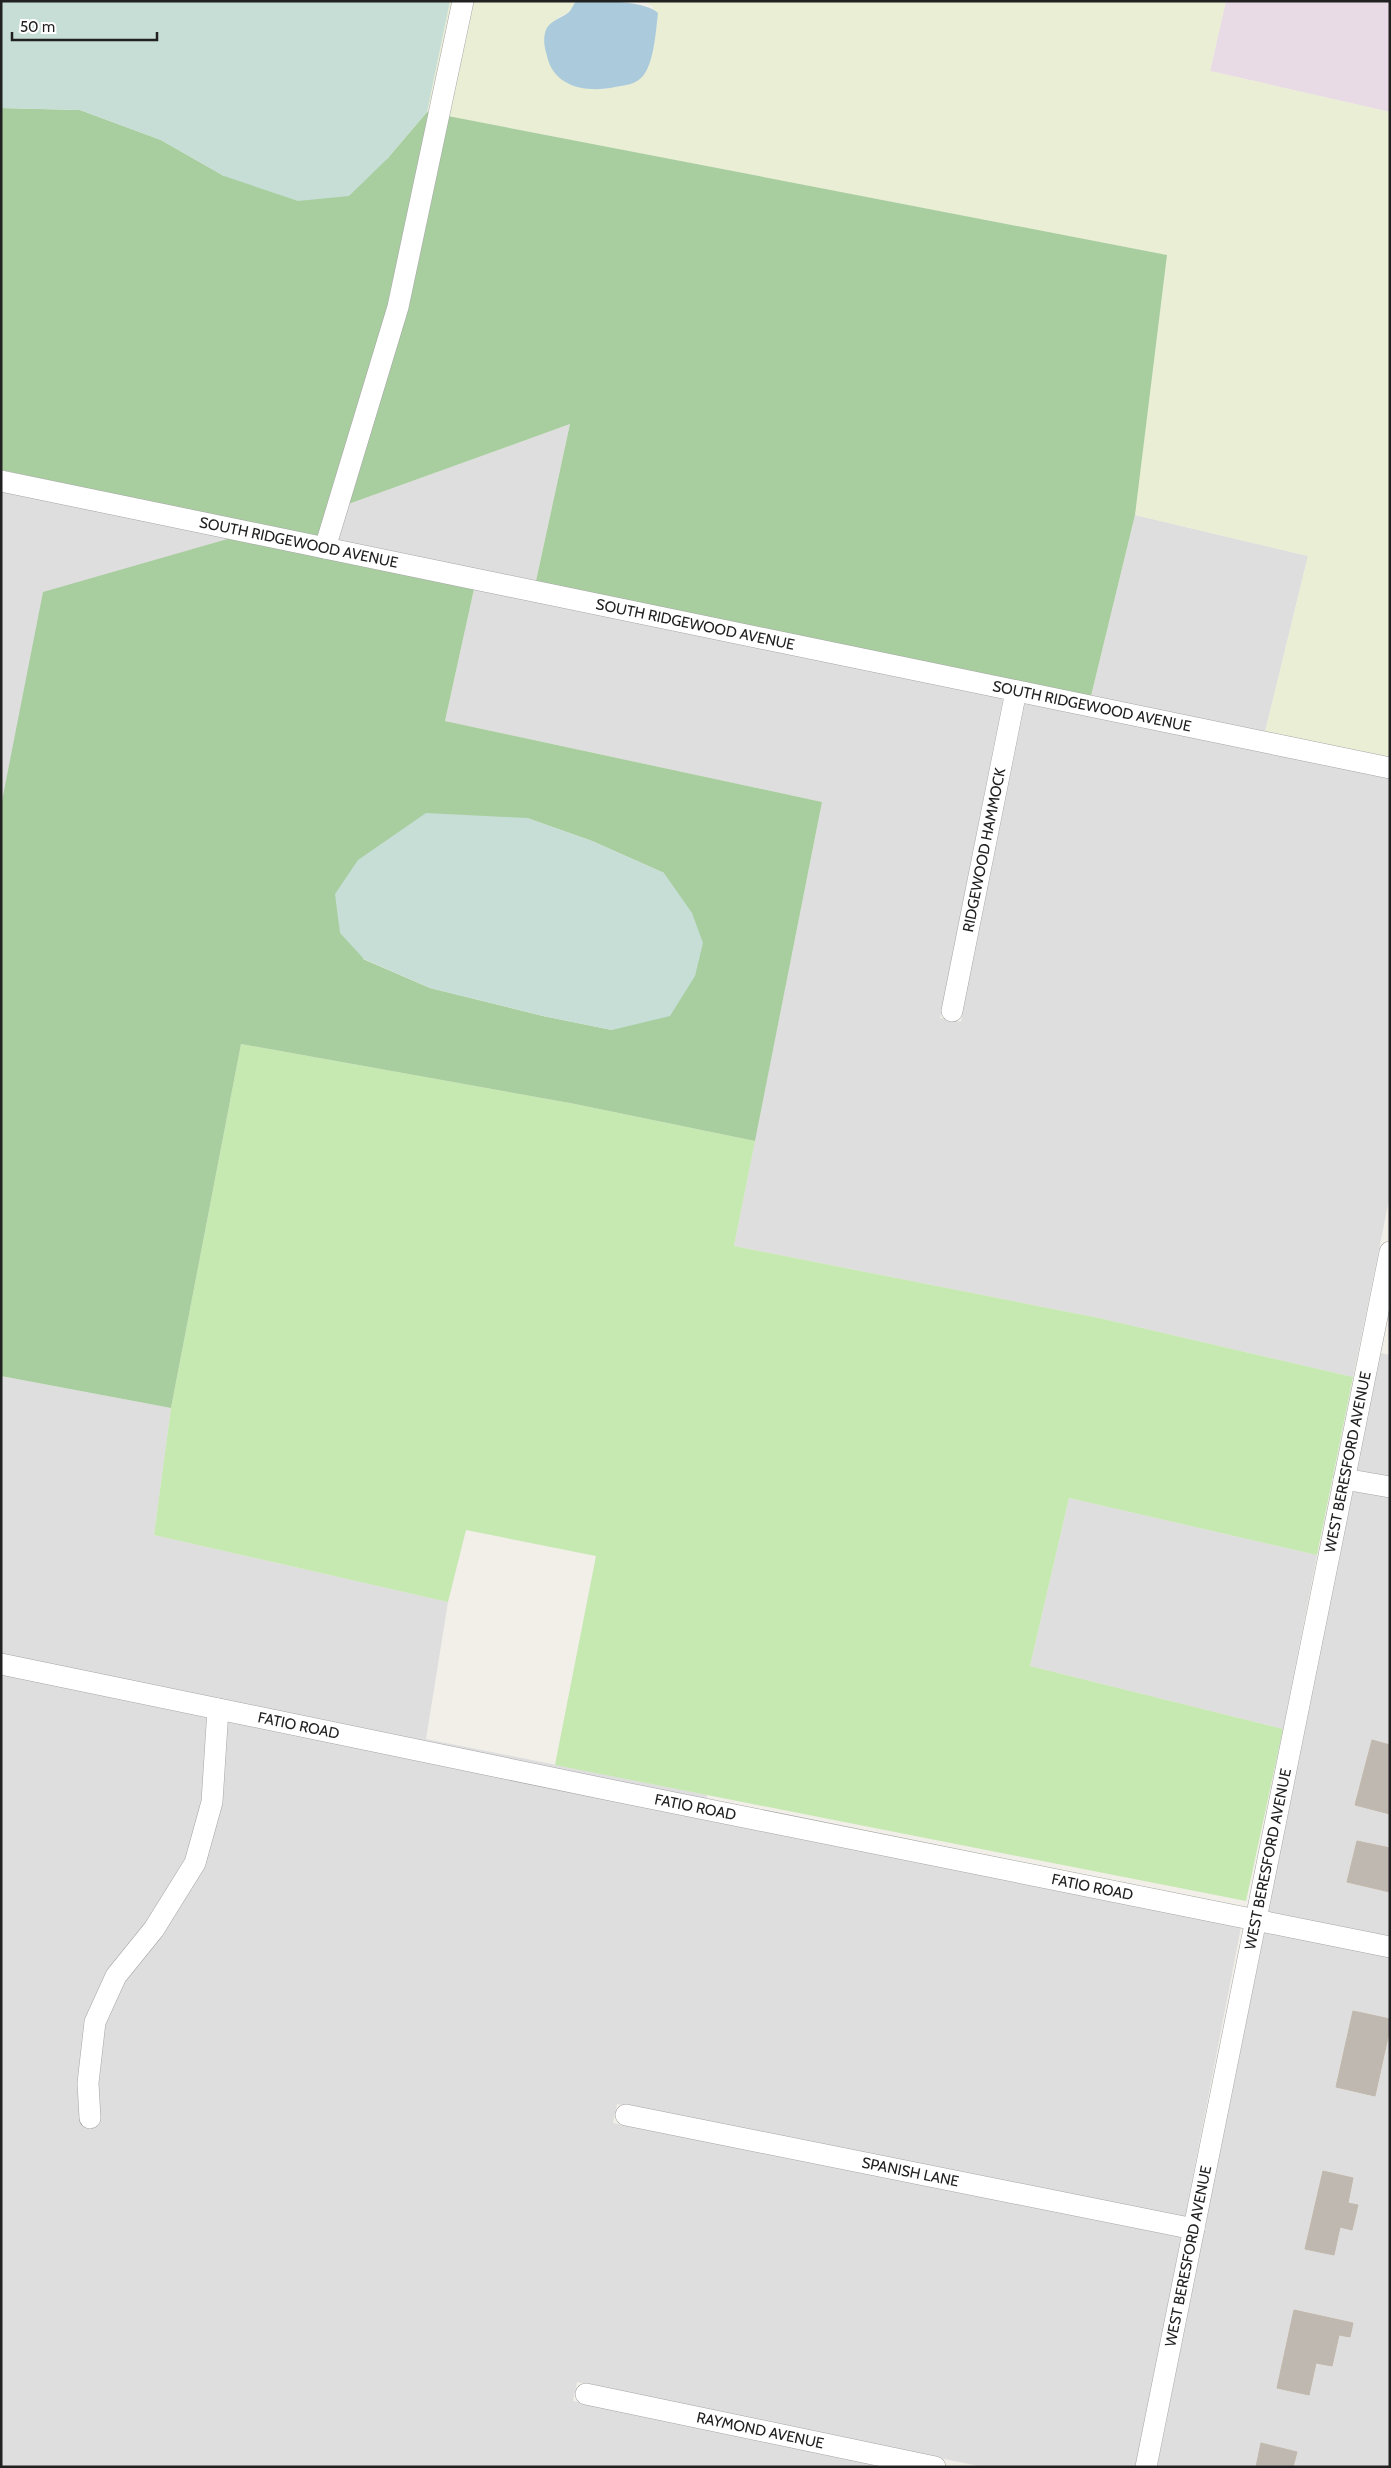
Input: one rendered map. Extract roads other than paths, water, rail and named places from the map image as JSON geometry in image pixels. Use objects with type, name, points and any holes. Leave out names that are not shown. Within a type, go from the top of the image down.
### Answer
[{"type":"street","points":[[325,548],[398,307],[463,1]]},
{"type":"street","name":"SOUTH RIDGEWOOD AVENUE","points":[[1,481],[1390,768]]},
{"type":"street","name":"RIDGEWOOD HAMMOCK","points":[[952,1011],[1016,691]]},
{"type":"street","name":"WEST BERESFORD AVENUE","points":[[1146,2467],[1390,1252]]},
{"type":"street","points":[[1344,1479],[1390,1487]]},
{"type":"street","name":"FATIO ROAD","points":[[1,1664],[1220,1914],[1256,1919],[1390,1948]]},
{"type":"street","points":[[90,2118],[88,2083],[95,2022],[116,1976],[154,1929],[195,1863],[212,1802],[218,1709]]},
{"type":"street","name":"SPANISH LANE","points":[[626,2115],[1194,2229]]},
{"type":"street","name":"RAYMOND AVENUE","points":[[586,2394],[935,2467]]}]
